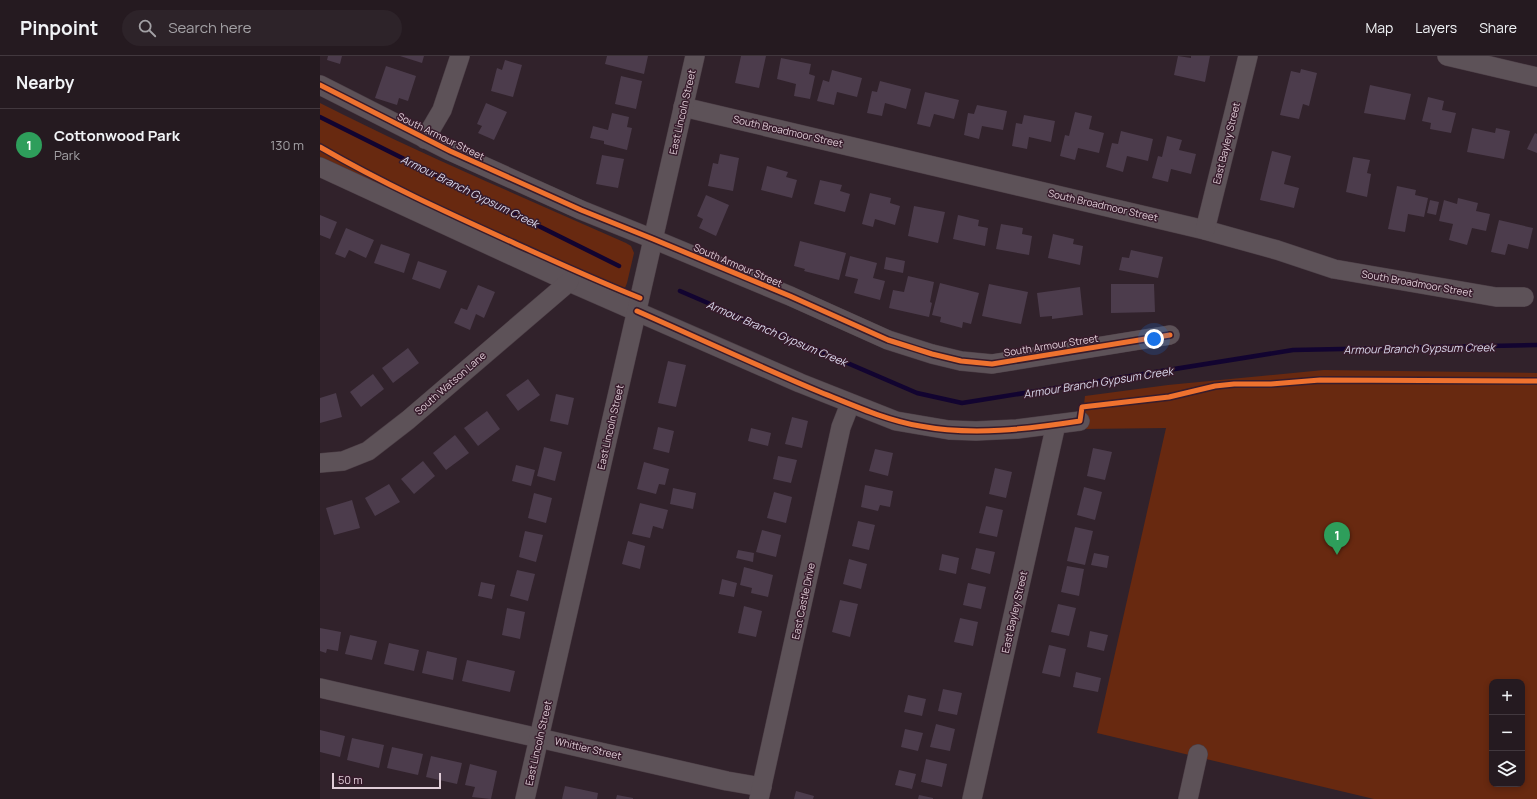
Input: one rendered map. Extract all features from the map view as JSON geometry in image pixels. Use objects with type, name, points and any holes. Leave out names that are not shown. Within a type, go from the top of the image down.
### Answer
[{"type":"street","points":[[425,139],[442,110],[460,56]]},
{"type":"street","name":"East Lincoln Street","points":[[525,799],[695,56]]},
{"type":"street","name":"East Bayley Street","points":[[1205,230],[1248,56]]},
{"type":"street","points":[[1447,56],[1537,77]]},
{"type":"street","name":"South Armour Street","points":[[320,85],[425,139],[581,210],[790,296],[888,340],[932,354],[961,361],[992,364],[1170,335]]},
{"type":"street","name":"South Broadmoor Street","points":[[683,107],[1205,230],[1277,250],[1334,269],[1496,297],[1524,296]]},
{"type":"street","points":[[320,167],[569,282],[800,383],[896,421],[949,430],[976,431],[1080,421]]},
{"type":"street","name":"South Watson Lane","points":[[320,463],[343,461],[368,451],[408,420],[569,282]]},
{"type":"street","name":"East Castle Drive","points":[[761,793],[841,427],[850,404]]},
{"type":"street","name":"East Bayley Street","points":[[972,799],[1056,424]]},
{"type":"street","name":"Whittier Street","points":[[320,688],[727,781],[761,793]]},
{"type":"street","points":[[1188,799],[1198,754]]},
{"type":"shaded area","points":[[320,103],[434,158],[631,246],[634,253],[625,288],[616,293],[606,290],[359,178],[320,157]]},
{"type":"shaded area","points":[[1324,370],[1537,373],[1537,799],[1374,799],[1097,733],[1166,428],[1081,429],[1085,396],[1168,385]]},
{"type":"building","points":[[328,56],[342,56],[340,64],[327,60]]},
{"type":"building","points":[[400,56],[424,56],[422,63]]},
{"type":"building","points":[[607,56],[648,56],[644,74],[605,64]]},
{"type":"building","points":[[741,56],[766,56],[759,88],[735,83]]},
{"type":"building","points":[[1178,56],[1191,58],[1191,56],[1210,56],[1205,82],[1174,75]]},
{"type":"building","points":[[781,58],[811,64],[809,74],[815,76],[810,99],[794,96],[796,84],[777,79]]},
{"type":"building","points":[[505,60],[522,65],[513,97],[491,91],[497,68],[502,70]]},
{"type":"building","points":[[386,66],[416,76],[408,101],[399,98],[397,105],[375,98]]},
{"type":"building","points":[[1301,69],[1317,73],[1309,106],[1303,104],[1299,119],[1280,115],[1291,71],[1300,73]]},
{"type":"building","points":[[832,70],[862,78],[857,97],[837,92],[834,105],[817,101],[823,80],[829,82]]},
{"type":"building","points":[[621,76],[642,81],[636,109],[615,104]]},
{"type":"building","points":[[880,81],[911,89],[906,109],[885,103],[882,116],[867,113],[872,91],[877,92]]},
{"type":"building","points":[[1370,85],[1411,94],[1405,120],[1364,113]]},
{"type":"building","points":[[925,92],[959,100],[954,119],[934,114],[930,127],[917,124]]},
{"type":"building","points":[[1428,97],[1444,101],[1442,110],[1456,113],[1451,133],[1430,129],[1431,123],[1422,121]]},
{"type":"building","points":[[486,103],[507,112],[494,140],[478,133],[482,126],[477,124]]},
{"type":"building","points":[[977,105],[1007,111],[1003,130],[982,126],[979,139],[964,135],[968,113],[974,114]]},
{"type":"building","points":[[1075,112],[1092,116],[1089,129],[1104,133],[1099,153],[1078,148],[1075,160],[1060,156],[1065,135],[1069,136]]},
{"type":"building","points":[[612,113],[629,117],[627,127],[632,128],[627,150],[604,144],[604,141],[590,138],[593,126],[608,130]]},
{"type":"building","points":[[1024,115],[1055,121],[1051,142],[1029,137],[1027,149],[1012,146],[1016,123],[1022,124]]},
{"type":"building","points":[[1472,128],[1495,133],[1496,128],[1510,131],[1504,159],[1467,152]]},
{"type":"building","points":[[1121,131],[1153,139],[1148,161],[1127,156],[1123,172],[1106,167],[1112,143],[1118,144]]},
{"type":"building","points":[[1535,133],[1537,134],[1537,153],[1527,149]]},
{"type":"building","points":[[1167,136],[1182,140],[1179,150],[1196,154],[1191,174],[1171,169],[1168,182],[1152,178],[1158,156],[1162,157]]},
{"type":"building","points":[[1272,151],[1291,156],[1284,184],[1299,188],[1294,208],[1260,200]]},
{"type":"building","points":[[720,154],[739,158],[733,191],[708,186],[713,163],[718,164]]},
{"type":"building","points":[[602,155],[624,159],[618,188],[596,184]]},
{"type":"building","points":[[1353,157],[1370,160],[1367,173],[1371,174],[1367,197],[1346,192]]},
{"type":"building","points":[[767,166],[788,172],[786,177],[797,180],[792,198],[761,190]]},
{"type":"building","points":[[820,180],[842,185],[840,191],[850,194],[845,212],[814,204]]},
{"type":"building","points":[[1397,186],[1416,190],[1415,195],[1428,198],[1424,217],[1408,214],[1405,232],[1388,229]]},
{"type":"building","points":[[870,193],[891,198],[890,203],[900,206],[895,225],[875,219],[873,227],[862,224]]},
{"type":"building","points":[[706,195],[729,205],[716,236],[699,228],[703,219],[697,216]]},
{"type":"building","points":[[1458,198],[1478,203],[1476,211],[1490,214],[1486,231],[1472,228],[1467,245],[1449,240],[1453,224],[1439,221],[1444,200],[1457,204]]},
{"type":"building","points":[[1430,200],[1439,202],[1436,215],[1427,213]]},
{"type":"building","points":[[914,206],[945,212],[938,243],[908,236]]},
{"type":"building","points":[[320,215],[337,222],[330,239],[320,235]]},
{"type":"building","points":[[958,215],[979,220],[978,226],[988,228],[985,246],[953,239]]},
{"type":"building","points":[[1499,220],[1533,228],[1528,249],[1508,244],[1505,255],[1491,252]]},
{"type":"building","points":[[1001,224],[1023,228],[1022,234],[1032,236],[1029,255],[996,249]]},
{"type":"building","points":[[346,228],[374,240],[366,258],[349,250],[345,258],[335,254]]},
{"type":"building","points":[[1053,234],[1074,239],[1073,244],[1083,246],[1080,265],[1048,258]]},
{"type":"building","points":[[800,241],[846,253],[839,280],[804,271],[805,269],[794,266]]},
{"type":"building","points":[[381,244],[410,254],[404,273],[374,263]]},
{"type":"building","points":[[1131,250],[1163,257],[1158,278],[1119,270],[1122,257],[1129,258]]},
{"type":"building","points":[[850,256],[877,263],[873,278],[885,281],[880,300],[854,293],[858,279],[845,276]]},
{"type":"building","points":[[886,257],[905,261],[903,273],[884,269]]},
{"type":"building","points":[[418,261],[447,271],[440,289],[412,279]]},
{"type":"building","points":[[908,276],[934,282],[929,317],[889,308],[893,290],[904,292]]},
{"type":"building","points":[[940,283],[979,293],[971,324],[963,322],[962,328],[940,322],[941,317],[932,315]]},
{"type":"building","points":[[989,284],[1028,292],[1021,324],[982,316]]},
{"type":"building","points":[[1111,284],[1154,284],[1155,312],[1111,313]]},
{"type":"building","points":[[478,285],[495,292],[484,318],[476,314],[470,330],[454,323],[461,308],[467,310]]},
{"type":"building","points":[[1080,287],[1083,315],[1052,319],[1052,316],[1040,317],[1037,293]]},
{"type":"building","points":[[408,348],[419,363],[393,383],[382,368]]},
{"type":"building","points":[[668,361],[686,365],[676,407],[658,403]]},
{"type":"building","points":[[373,374],[384,389],[361,407],[350,392]]},
{"type":"building","points":[[528,379],[540,395],[518,411],[506,395]]},
{"type":"building","points":[[336,393],[342,417],[320,423],[320,398]]},
{"type":"building","points":[[556,394],[574,398],[568,425],[550,421]]},
{"type":"building","points":[[487,411],[500,429],[478,446],[464,428]]},
{"type":"building","points":[[792,417],[808,421],[802,448],[785,444]]},
{"type":"building","points":[[658,427],[674,431],[669,453],[653,449]]},
{"type":"building","points":[[751,428],[771,433],[768,446],[748,441]]},
{"type":"building","points":[[455,435],[469,453],[446,470],[433,453]]},
{"type":"building","points":[[544,447],[562,452],[555,481],[537,476]]},
{"type":"building","points":[[1093,448],[1112,452],[1105,480],[1087,476]]},
{"type":"building","points":[[875,449],[893,453],[888,476],[869,471]]},
{"type":"building","points":[[778,456],[797,460],[791,483],[773,479]]},
{"type":"building","points":[[423,461],[435,476],[414,494],[401,479]]},
{"type":"building","points":[[644,462],[669,469],[665,485],[659,484],[656,494],[637,489]]},
{"type":"building","points":[[516,465],[535,470],[531,486],[512,481]]},
{"type":"building","points":[[995,468],[1012,472],[1006,498],[989,494]]},
{"type":"building","points":[[389,484],[400,502],[375,516],[365,498]]},
{"type":"building","points":[[865,485],[893,491],[890,507],[880,505],[878,511],[861,507]]},
{"type":"building","points":[[1084,487],[1102,492],[1095,520],[1077,515]]},
{"type":"building","points":[[673,488],[696,493],[693,509],[670,504]]},
{"type":"building","points":[[774,492],[792,497],[786,523],[767,518]]},
{"type":"building","points":[[534,493],[552,498],[546,523],[528,518]]},
{"type":"building","points":[[352,500],[360,528],[334,535],[326,508]]},
{"type":"building","points":[[640,503],[668,510],[663,529],[653,526],[650,538],[632,534]]},
{"type":"building","points":[[986,506],[1003,510],[997,537],[979,533]]},
{"type":"building","points":[[858,521],[875,525],[869,550],[852,546]]},
{"type":"building","points":[[1075,527],[1093,531],[1085,565],[1067,561]]},
{"type":"building","points":[[762,530],[781,535],[776,557],[756,552]]},
{"type":"building","points":[[525,531],[543,535],[536,562],[519,557]]},
{"type":"building","points":[[628,541],[645,546],[640,569],[622,564]]},
{"type":"building","points":[[976,548],[995,552],[990,574],[971,569]]},
{"type":"building","points":[[738,550],[754,553],[753,562],[736,558]]},
{"type":"building","points":[[1094,553],[1109,556],[1107,568],[1091,565]]},
{"type":"building","points":[[942,554],[959,558],[956,574],[939,570]]},
{"type":"building","points":[[849,559],[867,564],[861,589],[843,584]]},
{"type":"building","points":[[1067,566],[1084,569],[1079,596],[1061,592]]},
{"type":"building","points":[[744,567],[773,575],[768,597],[751,593],[752,588],[740,585]]},
{"type":"building","points":[[517,570],[535,574],[528,601],[510,596]]},
{"type":"building","points":[[722,579],[737,583],[734,597],[719,594]]},
{"type":"building","points":[[481,582],[495,585],[492,599],[478,596]]},
{"type":"building","points":[[968,583],[986,587],[981,609],[963,605]]},
{"type":"building","points":[[840,600],[858,604],[850,637],[832,632]]},
{"type":"building","points":[[1058,604],[1076,608],[1069,636],[1051,632]]},
{"type":"building","points":[[744,606],[762,611],[756,637],[738,633]]},
{"type":"building","points":[[507,608],[525,612],[520,639],[502,635]]},
{"type":"building","points":[[960,618],[978,622],[973,646],[954,642]]},
{"type":"building","points":[[320,628],[341,632],[338,651],[327,649],[326,653],[320,651]]},
{"type":"building","points":[[1090,631],[1108,635],[1104,651],[1087,647]]},
{"type":"building","points":[[350,635],[377,641],[372,660],[345,654]]},
{"type":"building","points":[[389,643],[419,650],[414,671],[384,664]]},
{"type":"building","points":[[1049,645],[1066,649],[1060,677],[1042,673]]},
{"type":"building","points":[[427,651],[457,658],[453,680],[422,673]]},
{"type":"building","points":[[467,660],[515,671],[510,692],[462,681]]},
{"type":"building","points":[[1076,672],[1101,678],[1098,692],[1073,687]]},
{"type":"building","points":[[943,689],[962,693],[957,715],[938,711]]},
{"type":"building","points":[[908,695],[926,699],[922,716],[904,712]]},
{"type":"building","points":[[936,724],[955,729],[950,751],[930,747]]},
{"type":"building","points":[[905,729],[923,733],[918,751],[901,747]]},
{"type":"building","points":[[320,730],[345,736],[340,757],[320,752]]},
{"type":"building","points":[[352,738],[384,745],[379,768],[347,760]]},
{"type":"building","points":[[392,747],[423,754],[418,775],[387,768]]},
{"type":"building","points":[[431,756],[462,763],[457,784],[426,777]]},
{"type":"building","points":[[926,759],[947,764],[942,787],[921,782]]},
{"type":"building","points":[[470,764],[497,771],[491,799],[472,797],[475,787],[465,785]]},
{"type":"building","points":[[899,770],[916,774],[912,789],[895,785]]},
{"type":"building","points":[[565,786],[598,793],[597,799],[562,799]]},
{"type":"building","points":[[796,791],[814,796],[813,799],[794,799]]},
{"type":"building","points":[[617,795],[633,798],[633,799],[616,799]]},
{"type":"building","points":[[919,795],[933,798],[933,799],[918,799]]},
{"type":"waterway","name":"Armour Branch Gypsum Creek","points":[[320,117],[619,266]]},
{"type":"waterway","name":"Armour Branch Gypsum Creek","points":[[680,291],[917,393],[962,403],[1293,350],[1537,345]]},
{"type":"cycle path","points":[[320,85],[450,151],[581,210],[790,296],[888,340],[932,354],[961,361],[992,364],[1170,335]]},
{"type":"cycle path","points":[[320,147],[367,173],[440,209],[640,298]]},
{"type":"cycle path","points":[[637,311],[751,362],[869,412],[920,426],[960,431],[1020,429],[1080,421],[1082,407],[1169,397],[1215,386],[1234,384],[1271,384],[1320,380],[1537,381]]},
{"type":"place","name":"Cottonwood Park","points":[[1337,555]]}]
